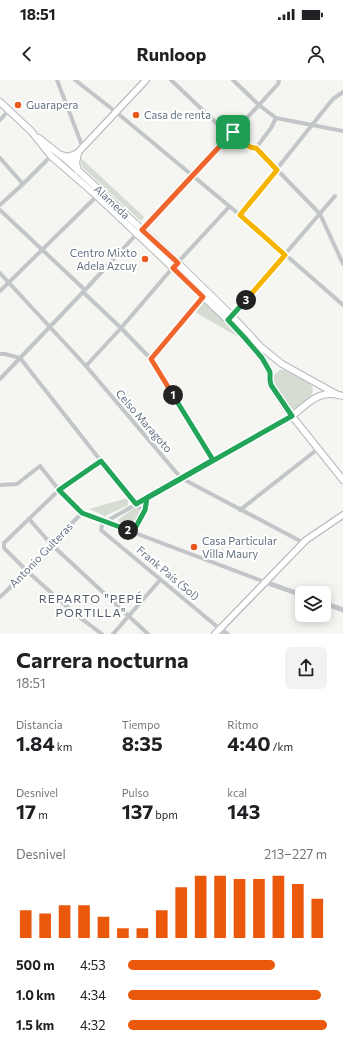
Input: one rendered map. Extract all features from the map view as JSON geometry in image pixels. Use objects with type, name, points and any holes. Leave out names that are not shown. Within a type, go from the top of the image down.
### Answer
[{"type":"main road","points":[[43,146],[62,162],[69,162],[146,80]]},
{"type":"main road","name":"Alameda","points":[[0,102],[31,131],[69,162],[98,194]]},
{"type":"main road","name":"Alameda","points":[[31,131],[51,156],[98,194],[208,292],[262,358],[270,372],[271,385],[292,416],[342,477]]},
{"type":"main road","points":[[60,155],[68,157],[78,154]]},
{"type":"main road","points":[[78,154],[76,163],[78,171]]},
{"type":"main road","points":[[69,162],[70,168],[98,194]]},
{"type":"main road","name":"Alameda","points":[[176,265],[203,297],[230,318],[282,364],[341,396]]},
{"type":"main road","points":[[270,372],[282,364]]},
{"type":"main road","points":[[316,383],[319,390],[318,396]]},
{"type":"main road","points":[[292,416],[318,396],[328,393],[341,396]]},
{"type":"main road","points":[[215,634],[304,543],[343,515]]},
{"type":"street","points":[[57,80],[83,148]]},
{"type":"street","points":[[75,80],[240,215],[343,305]]},
{"type":"street","points":[[171,80],[232,134],[250,147],[256,148],[320,214],[343,264]]},
{"type":"street","points":[[233,80],[259,105],[276,118],[343,131]]},
{"type":"street","points":[[0,379],[232,134],[278,82]]},
{"type":"street","points":[[240,215],[333,99],[343,92]]},
{"type":"street","points":[[0,120],[9,110]]},
{"type":"street","points":[[256,148],[271,128],[276,118]]},
{"type":"street","points":[[0,205],[51,156]]},
{"type":"street","points":[[0,158],[23,184]]},
{"type":"street","points":[[0,291],[98,194]]},
{"type":"street","points":[[230,318],[335,196]]},
{"type":"street","points":[[86,366],[229,207]]},
{"type":"street","points":[[0,210],[84,291],[151,359],[213,460]]},
{"type":"street","name":"Celso Maragoto","points":[[0,273],[86,366],[181,478],[304,543]]},
{"type":"street","points":[[151,359],[208,292]]},
{"type":"street","points":[[0,354],[20,358],[101,461],[144,512]]},
{"type":"street","points":[[104,523],[292,416]]},
{"type":"street","points":[[240,510],[319,448]]},
{"type":"street","points":[[101,461],[59,490],[4,543],[4,548],[74,613],[102,634]]},
{"type":"street","points":[[0,485],[17,484],[40,466],[59,490],[82,513],[104,523],[133,532],[295,593]]},
{"type":"street","points":[[133,532],[144,512],[147,498]]},
{"type":"street","name":"Antonio Gulteras","points":[[0,597],[82,513]]},
{"type":"street","points":[[29,519],[51,544],[148,634]]},
{"type":"street","name":"Frank País (Sol)","points":[[104,523],[101,530],[227,634]]},
{"type":"street","points":[[113,634],[160,580]]},
{"type":"street","points":[[331,606],[343,610]]},
{"type":"shaded area","points":[[81,158],[144,217],[141,221],[84,169],[81,164]]},
{"type":"shaded area","points":[[207,302],[238,334],[240,338],[195,312],[200,306]]},
{"type":"shaded area","points":[[280,370],[284,370],[311,384],[313,391],[311,396],[300,407],[290,409],[272,380],[274,375]]},
{"type":"shaded area","points":[[128,498],[128,505],[105,516],[89,509]]},
{"type":"shaded area","points":[[137,506],[141,511],[131,529],[118,523],[119,519]]},
{"type":"place","name":"Guarapera","points":[[18,105]]},
{"type":"place","name":"Casa de renta","points":[[136,115]]},
{"type":"place","name":"Centro Mixto Adela Azcuy","points":[[145,259]]},
{"type":"place","name":"Casa Particular Villa Maury","points":[[194,547]]},
{"type":"district","name":"REPARTO \"PEPÉ PORTILLA\"","points":[[91,606]]},
{"type":"route","points":[[233,132],[250,147],[256,148],[277,170],[240,215],[285,255],[228,320],[262,358],[270,372],[269,376],[271,385],[292,416],[147,498],[145,510],[133,532],[82,513],[59,490],[101,461],[136,504],[181,478],[213,460],[151,359],[203,297],[173,268],[178,263],[142,230],[233,132]]}]
